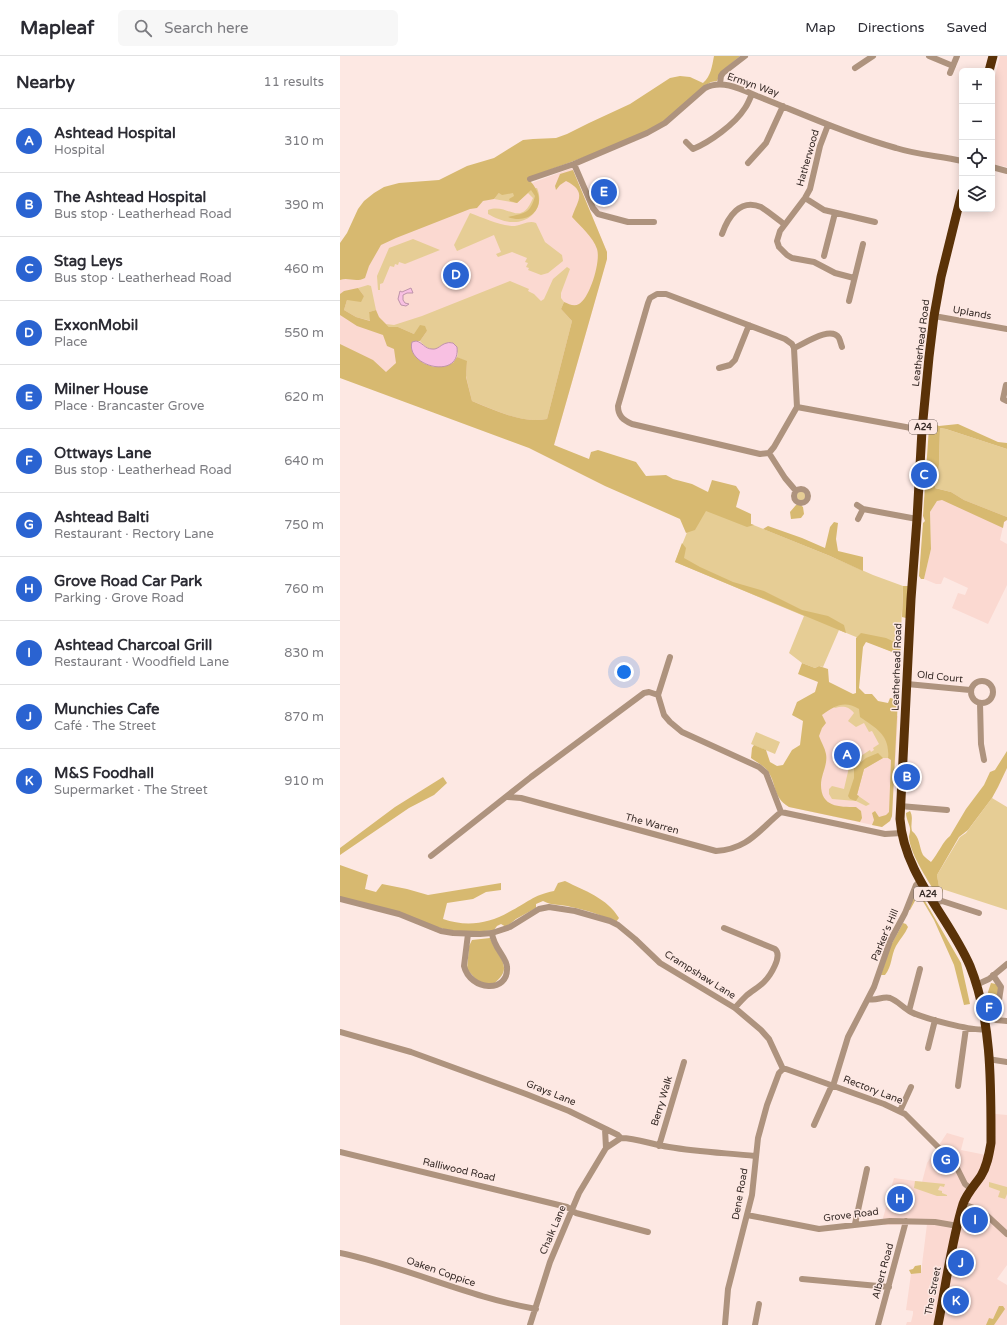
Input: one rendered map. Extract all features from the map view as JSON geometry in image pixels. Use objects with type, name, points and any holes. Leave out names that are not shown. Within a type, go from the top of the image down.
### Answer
[{"type":"highway","points":[[990,68],[993,56]]},
{"type":"highway","name":"Leatherhead Road","points":[[959,205],[934,316],[929,357],[922,430],[911,599],[900,806],[902,833],[910,861],[962,950],[976,985],[986,1030],[991,1126]]},
{"type":"highway","name":"The Street","points":[[938,1325],[958,1226],[964,1204],[971,1189],[982,1175],[987,1162],[991,1143],[991,1126]]},
{"type":"street","points":[[720,84],[723,73],[745,56]]},
{"type":"street","points":[[855,68],[873,56]]},
{"type":"street","points":[[929,56],[953,66]]},
{"type":"street","points":[[950,73],[957,56]]},
{"type":"street","name":"Ermyn Way","points":[[530,179],[574,164],[656,128],[665,123],[705,88],[711,85],[720,84],[752,94],[828,125],[898,149],[959,160]]},
{"type":"street","points":[[686,142],[693,149],[710,140],[737,118],[746,108],[752,94]]},
{"type":"street","points":[[748,163],[766,143],[783,106]]},
{"type":"street","name":"Hatherwood","points":[[828,125],[820,146],[813,181],[806,198],[780,231],[777,241],[778,247],[787,255],[797,260],[814,262],[835,273],[854,278]]},
{"type":"street","points":[[574,164],[593,208],[598,214],[628,222],[654,222]]},
{"type":"street","points":[[995,168],[1007,170]]},
{"type":"street","points":[[806,198],[817,207],[835,213],[875,222]]},
{"type":"street","points":[[722,234],[725,224],[732,213],[743,206],[750,205],[760,207],[784,224]]},
{"type":"street","points":[[824,256],[835,213]]},
{"type":"street","points":[[849,301],[862,244]]},
{"type":"street","points":[[666,294],[749,325],[786,339],[794,348],[797,406],[774,447],[769,452],[760,454],[632,424],[620,416],[618,406],[648,303],[654,295],[666,294]]},
{"type":"street","name":"Uplands","points":[[934,316],[1007,329]]},
{"type":"street","points":[[719,368],[730,365],[736,360],[749,325]]},
{"type":"street","points":[[794,348],[827,333],[836,335],[842,347]]},
{"type":"street","points":[[1006,385],[1003,399],[1007,401]]},
{"type":"street","points":[[797,406],[922,430]]},
{"type":"street","points":[[769,452],[785,478],[796,491]]},
{"type":"street","points":[[858,505],[863,510],[917,519]]},
{"type":"street","points":[[858,519],[863,510]]},
{"type":"street","points":[[670,658],[658,694],[664,714],[675,727],[682,732],[759,767],[766,774],[781,812],[885,834],[902,833]]},
{"type":"street","name":"Old Court","points":[[984,680],[993,688],[993,694],[991,699],[986,703],[980,704],[974,701],[970,690],[978,681],[984,680]]},
{"type":"street","name":"Old Court","points":[[907,684],[970,690]]},
{"type":"street","points":[[431,856],[481,816],[508,797],[531,777],[644,693],[650,692],[658,694]]},
{"type":"street","points":[[980,704],[980,744],[984,760]]},
{"type":"street","name":"The Warren","points":[[508,797],[521,798],[716,851],[738,847],[750,840],[781,812]]},
{"type":"street","points":[[900,806],[947,810]]},
{"type":"street","name":"Parker's Hill","points":[[814,1125],[832,1085],[846,1041],[869,999],[890,941],[905,913],[916,885],[920,880]]},
{"type":"street","name":"Crampshaw Lane","points":[[340,899],[399,914],[441,931],[468,934],[492,933],[510,927],[539,909],[549,907],[560,908],[598,917],[618,925],[660,963],[735,1008],[761,1030],[769,1039],[783,1069]]},
{"type":"street","points":[[934,902],[942,901],[979,914]]},
{"type":"street","points":[[724,928],[776,948],[778,954],[770,974],[763,983],[746,996],[735,1008]]},
{"type":"street","points":[[468,934],[464,966],[467,975],[477,983],[490,987],[495,986],[504,978],[507,967],[506,961],[495,945],[492,933]]},
{"type":"street","points":[[976,985],[989,979],[1007,964]]},
{"type":"street","points":[[909,1011],[920,969]]},
{"type":"street","points":[[994,975],[1000,987],[996,1020],[1007,1021]]},
{"type":"street","points":[[869,999],[872,1000],[888,997],[909,1011],[935,1020],[975,1030],[986,1030]]},
{"type":"street","points":[[928,1048],[935,1020]]},
{"type":"street","points":[[958,1086],[966,1028]]},
{"type":"street","name":"Grays Lane","points":[[340,1032],[411,1052],[492,1081],[552,1104],[618,1135],[621,1138],[627,1138],[659,1146],[755,1156]]},
{"type":"street","points":[[988,1059],[1007,1062]]},
{"type":"street","name":"Berry Walk","points":[[659,1146],[684,1062]]},
{"type":"street","name":"Rectory Lane","points":[[783,1069],[832,1085],[900,1111],[911,1119],[955,1164],[965,1184],[971,1189]]},
{"type":"street","name":"Dene Road","points":[[725,1325],[728,1289],[748,1215],[754,1182],[755,1156],[758,1138],[767,1105],[779,1073],[783,1069]]},
{"type":"street","points":[[900,1111],[911,1087]]},
{"type":"street","points":[[605,1129],[606,1148]]},
{"type":"street","name":"Chalk Lane","points":[[530,1325],[550,1262],[585,1181],[606,1148],[621,1138]]},
{"type":"street","name":"Ralliwood Road","points":[[340,1152],[524,1196],[648,1232]]},
{"type":"street","points":[[855,1224],[867,1169]]},
{"type":"street","points":[[964,1204],[982,1211],[1007,1234]]},
{"type":"street","name":"Grove Road","points":[[748,1215],[819,1229],[890,1221],[935,1222],[958,1226]]},
{"type":"street","name":"Albert Road","points":[[878,1325],[906,1221]]},
{"type":"street","name":"Oaken Coppice","points":[[340,1253],[404,1270],[496,1300],[536,1309]]},
{"type":"street","points":[[802,1279],[889,1287]]},
{"type":"street","points":[[755,1325],[759,1304]]},
{"type":"shaded area","points":[[714,56],[740,56],[721,72],[717,81],[711,82],[703,87],[658,127],[609,148],[533,176],[531,182],[539,198],[536,211],[531,215],[517,219],[508,217],[529,210],[535,196],[531,190],[517,203],[510,201],[509,199],[514,196],[513,193],[502,195],[499,193],[494,199],[483,201],[477,208],[470,209],[381,245],[369,266],[365,278],[358,280],[340,280],[340,243],[347,233],[358,209],[364,201],[384,187],[399,183],[439,180],[467,166],[494,158],[523,140],[556,138],[567,134],[630,104],[670,78],[680,76],[690,77],[703,83],[712,67]]},
{"type":"shaded area","points":[[1000,56],[1007,56],[1007,167],[995,165],[995,76]]},
{"type":"shaded area","points":[[572,168],[607,252],[607,259],[554,445],[340,358],[340,267],[394,234]]},
{"type":"shaded area","points":[[573,170],[607,252],[607,259],[554,445],[589,459],[591,452],[598,450],[636,462],[646,476],[666,475],[673,479],[692,484],[708,492],[712,480],[736,486],[740,492],[736,507],[751,514],[751,524],[754,525],[747,527],[706,511],[695,530],[686,533],[680,519],[605,486],[529,448],[340,378],[340,344],[373,360],[386,372],[396,363],[394,349],[387,346],[383,335],[357,326],[340,315],[340,294],[344,291],[358,288],[364,296],[361,302],[347,300],[344,310],[356,317],[370,321],[369,312],[376,310],[379,317],[389,327],[398,327],[414,334],[420,325],[425,326],[427,331],[420,341],[416,341],[423,363],[434,367],[453,363],[457,357],[467,361],[466,377],[472,401],[519,418],[528,420],[547,419],[572,321],[561,309],[564,302],[572,305],[579,304],[587,295],[594,279],[598,255],[593,240],[572,217],[579,197],[577,189],[566,181],[556,190],[555,186],[560,174]]},
{"type":"shaded area","points":[[537,188],[539,195],[538,207],[535,212],[525,220],[519,222],[509,222],[500,220],[488,214],[488,210],[495,208],[513,213],[523,212],[533,198],[528,193],[517,203],[494,199],[499,193]]},
{"type":"shaded area","points":[[470,213],[509,226],[531,222],[536,223],[545,242],[562,255],[563,261],[548,273],[541,275],[528,270],[529,268],[526,267],[528,263],[525,262],[527,258],[512,252],[498,257],[496,254],[501,252],[494,235],[457,251],[454,245]]},
{"type":"shaded area","points":[[413,239],[440,250],[405,264],[399,262],[398,265],[395,264],[394,267],[390,266],[383,283],[380,284],[380,290],[378,290],[377,276],[389,248]]},
{"type":"shaded area","points":[[567,267],[570,269],[561,293],[561,298],[564,302],[561,309],[572,321],[547,419],[528,420],[518,418],[472,401],[466,376],[467,362],[457,357],[458,353],[446,343],[436,349],[430,349],[427,347],[420,341],[427,331],[414,334],[398,327],[389,327],[386,324],[394,325],[422,316],[510,281],[529,289],[528,291],[534,294],[541,301],[544,299],[553,279]]},
{"type":"shaded area","points":[[368,285],[371,286],[376,310],[369,312],[371,321],[356,317],[344,310],[347,300],[364,296],[358,288]]},
{"type":"shaded area","points":[[411,288],[413,293],[403,295],[403,300],[405,303],[409,304],[406,306],[401,305],[398,299],[400,291],[402,292]]},
{"type":"shaded area","points":[[416,341],[427,348],[432,349],[436,349],[443,344],[453,343],[457,347],[456,358],[451,364],[443,367],[424,363],[417,358],[412,350],[412,342]]},
{"type":"shaded area","points":[[933,423],[939,426],[958,424],[998,442],[1007,443],[1007,449],[940,428],[939,465],[935,488],[951,492],[964,500],[1007,517],[1007,520],[1004,522],[1003,528],[942,500],[937,501],[930,512],[931,549],[924,579],[921,579],[919,576],[923,523],[925,521],[923,516],[929,427]]},
{"type":"shaded area","points":[[940,428],[1007,449],[1007,517],[964,500],[951,492],[935,488],[939,464]]},
{"type":"shaded area","points":[[1007,449],[1007,520],[1004,522],[1000,540],[1007,544],[1007,585],[988,624],[952,608],[958,593],[965,595],[968,588],[944,577],[941,584],[936,584],[924,579],[931,549],[930,512],[937,501]]},
{"type":"shaded area","points":[[799,492],[803,492],[805,496],[803,500],[799,500],[797,498],[797,494]]},
{"type":"shaded area","points":[[699,503],[903,586],[900,655],[839,630],[823,667],[819,666],[815,668],[802,663],[789,653],[804,616],[675,562]]},
{"type":"shaded area","points":[[799,504],[803,507],[804,514],[801,518],[791,519],[790,512],[796,505]]},
{"type":"shaded area","points":[[834,522],[838,523],[836,539],[838,551],[863,557],[863,571],[763,529],[768,526],[825,548],[830,527]]},
{"type":"shaded area","points":[[682,543],[686,548],[684,558],[700,567],[733,582],[764,591],[802,610],[828,616],[844,625],[846,633],[675,562]]},
{"type":"shaded area","points":[[903,586],[908,586],[906,618],[902,617]]},
{"type":"shaded area","points":[[861,633],[886,638],[901,645],[900,655],[866,642],[863,647],[859,688],[865,694],[872,694],[878,701],[888,703],[890,698],[898,699],[892,816],[890,821],[882,827],[872,825],[874,820],[872,813],[875,811],[879,817],[886,815],[889,812],[891,760],[888,758],[885,738],[877,729],[860,717],[859,709],[854,706],[840,705],[822,715],[826,723],[819,736],[825,750],[826,758],[821,785],[824,798],[828,802],[837,806],[856,807],[861,811],[862,818],[860,822],[789,807],[777,794],[767,770],[751,758],[752,748],[754,745],[766,750],[770,762],[777,766],[783,765],[792,750],[800,745],[803,721],[792,715],[797,702],[815,692],[818,682],[798,674],[802,663],[815,668],[819,666],[828,669],[829,682],[853,694],[856,693],[856,638]]},
{"type":"shaded area","points":[[818,682],[898,716],[892,816],[890,821],[882,827],[789,807],[785,804],[801,750]]},
{"type":"shaded area","points":[[841,704],[851,704],[860,709],[880,731],[888,744],[888,758],[883,758],[864,769],[857,795],[870,804],[866,806],[856,801],[832,799],[829,794],[829,789],[832,786],[844,789],[850,763],[853,765],[858,762],[856,759],[870,750],[871,752],[874,750],[873,748],[879,744],[872,731],[869,732],[864,723],[856,727],[848,721],[854,713],[850,709],[845,707],[834,707]]},
{"type":"shaded area","points":[[756,732],[780,742],[775,754],[751,744]]},
{"type":"shaded area","points":[[1007,751],[1007,768],[992,798],[968,830],[959,837],[937,875],[939,887],[943,889],[941,898],[939,899],[921,869],[913,852],[910,844],[910,827],[906,813],[910,811],[912,816],[912,831],[918,839],[923,855],[931,862],[950,836],[966,809],[984,785],[990,772],[995,770]]},
{"type":"shaded area","points":[[878,753],[883,758],[864,769],[857,795],[859,796],[856,801],[850,799],[848,796],[854,778],[854,768],[866,758]]},
{"type":"shaded area","points":[[443,777],[447,783],[434,795],[409,808],[340,855],[340,848],[395,807]]},
{"type":"shaded area","points":[[992,798],[1007,807],[1007,910],[939,888],[937,875],[960,837],[966,833]]},
{"type":"shaded area","points":[[340,865],[368,875],[365,889],[376,892],[382,884],[428,895],[501,883],[501,890],[486,892],[473,899],[447,903],[443,919],[460,923],[485,922],[501,916],[535,897],[554,891],[558,883],[565,881],[602,900],[619,918],[616,922],[588,911],[550,904],[543,901],[536,904],[536,908],[516,919],[506,927],[501,924],[494,930],[466,933],[447,930],[340,897]]},
{"type":"shaded area","points":[[917,890],[961,963],[970,1004],[964,1005],[954,965],[934,920],[921,898],[916,899],[910,910],[908,910],[915,891]]},
{"type":"shaded area","points":[[903,923],[908,927],[894,950],[887,972],[885,975],[881,975],[890,947]]},
{"type":"shaded area","points":[[490,938],[503,963],[504,968],[499,979],[492,985],[479,983],[467,969],[469,946],[472,940]]},
{"type":"shaded area","points":[[991,983],[996,984],[999,988],[994,1020],[992,1019],[988,992]]},
{"type":"shaded area","points":[[992,1112],[1007,1115],[1007,1265],[997,1279],[1007,1285],[1007,1324],[906,1325],[907,1322],[911,1322],[913,1314],[913,1311],[906,1310],[911,1274],[921,1273],[927,1224],[884,1225],[883,1218],[894,1178],[922,1182],[927,1163],[947,1133],[964,1138],[961,1150],[986,1155]]},
{"type":"shaded area","points":[[915,1181],[945,1184],[944,1187],[940,1186],[938,1190],[942,1191],[942,1193],[947,1196],[937,1196],[914,1188]]},
{"type":"shaded area","points":[[989,1182],[1007,1187],[1005,1199],[998,1197],[1000,1191],[989,1187]]},
{"type":"shaded area","points":[[921,1265],[921,1273],[911,1274],[909,1270],[913,1269],[915,1266]]},
{"type":"shaded area","points":[[999,1306],[1003,1306],[1005,1309],[994,1325],[986,1325],[989,1318],[993,1319]]},
{"type":"place","name":"Milner House","points":[[604,192]]},
{"type":"place","name":"ExxonMobil","points":[[456,275]]},
{"type":"place","name":"Stag Leys","points":[[924,475]]},
{"type":"place","name":"Ashtead Hospital","points":[[847,755]]},
{"type":"place","name":"The Ashtead Hospital","points":[[907,777]]},
{"type":"place","name":"Ottways Lane","points":[[989,1008]]},
{"type":"place","name":"Ashtead Balti","points":[[946,1160]]},
{"type":"place","name":"Grove Road Car Park","points":[[900,1199]]},
{"type":"place","name":"Ashtead Charcoal Grill","points":[[975,1220]]},
{"type":"place","name":"Munchies Cafe","points":[[961,1263]]},
{"type":"place","name":"M&S Foodhall","points":[[956,1301]]}]
